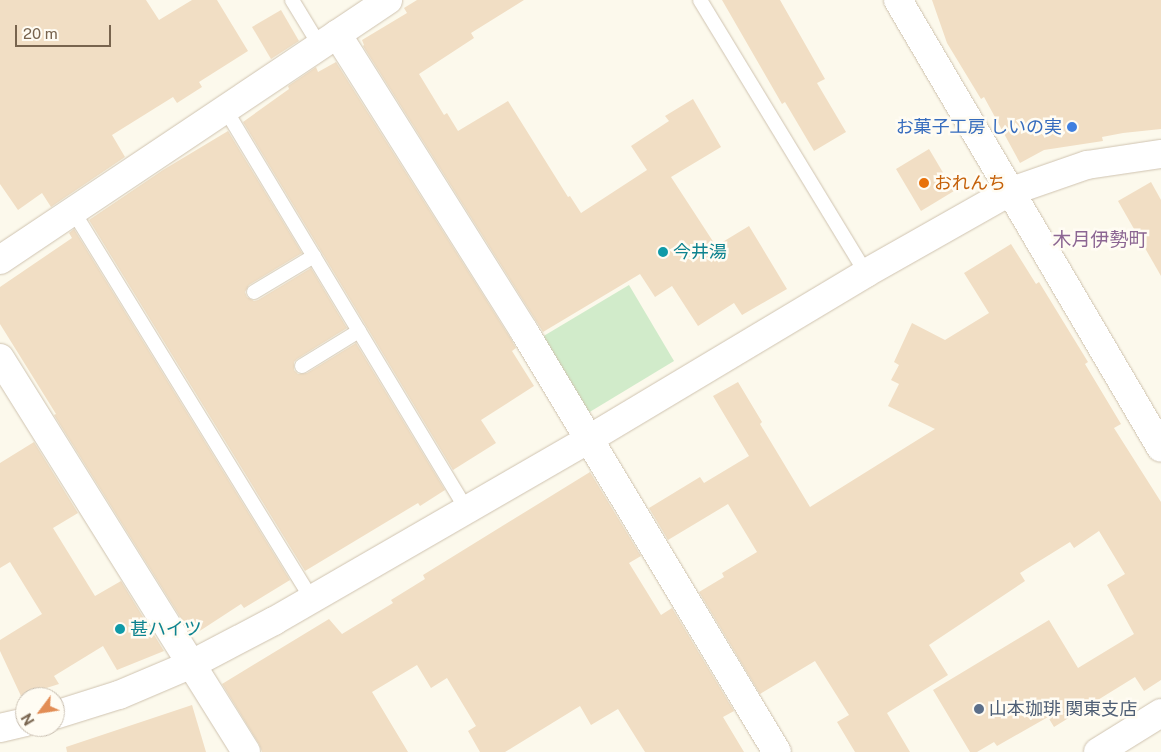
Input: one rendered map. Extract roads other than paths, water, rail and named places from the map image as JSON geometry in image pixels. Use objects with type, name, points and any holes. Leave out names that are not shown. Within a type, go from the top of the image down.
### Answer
[{"type":"street","points":[[0,260],[388,0]]},
{"type":"street","points":[[898,0],[1161,448]]},
{"type":"street","points":[[328,40],[524,331],[777,752]]},
{"type":"street","points":[[65,711],[119,695],[192,664],[312,599],[866,273],[1009,192],[1087,166],[1161,154]]},
{"type":"street","points":[[0,358],[246,752]]},
{"type":"street","points":[[1098,752],[1161,713]]},
{"type":"street","points":[[0,728],[15,724]]},
{"type":"lane","points":[[292,0],[328,40]]},
{"type":"lane","points":[[700,0],[866,273]]},
{"type":"lane","points":[[225,109],[466,508]]},
{"type":"lane","points":[[73,211],[312,599]]},
{"type":"lane","points":[[254,292],[314,256]]},
{"type":"lane","points":[[302,366],[359,331]]},
{"type":"place","name":"お菓子工房 しいの実","points":[[1072,127]]},
{"type":"place","name":"おれんち","points":[[924,183]]},
{"type":"place","name":"今井湯","points":[[663,252]]},
{"type":"place","name":"甚ハイツ","points":[[120,629]]},
{"type":"place","name":"山本珈琲 関東支店","points":[[979,709]]},
{"type":"district","name":"木月伊勢町","points":[[1100,240]]}]
